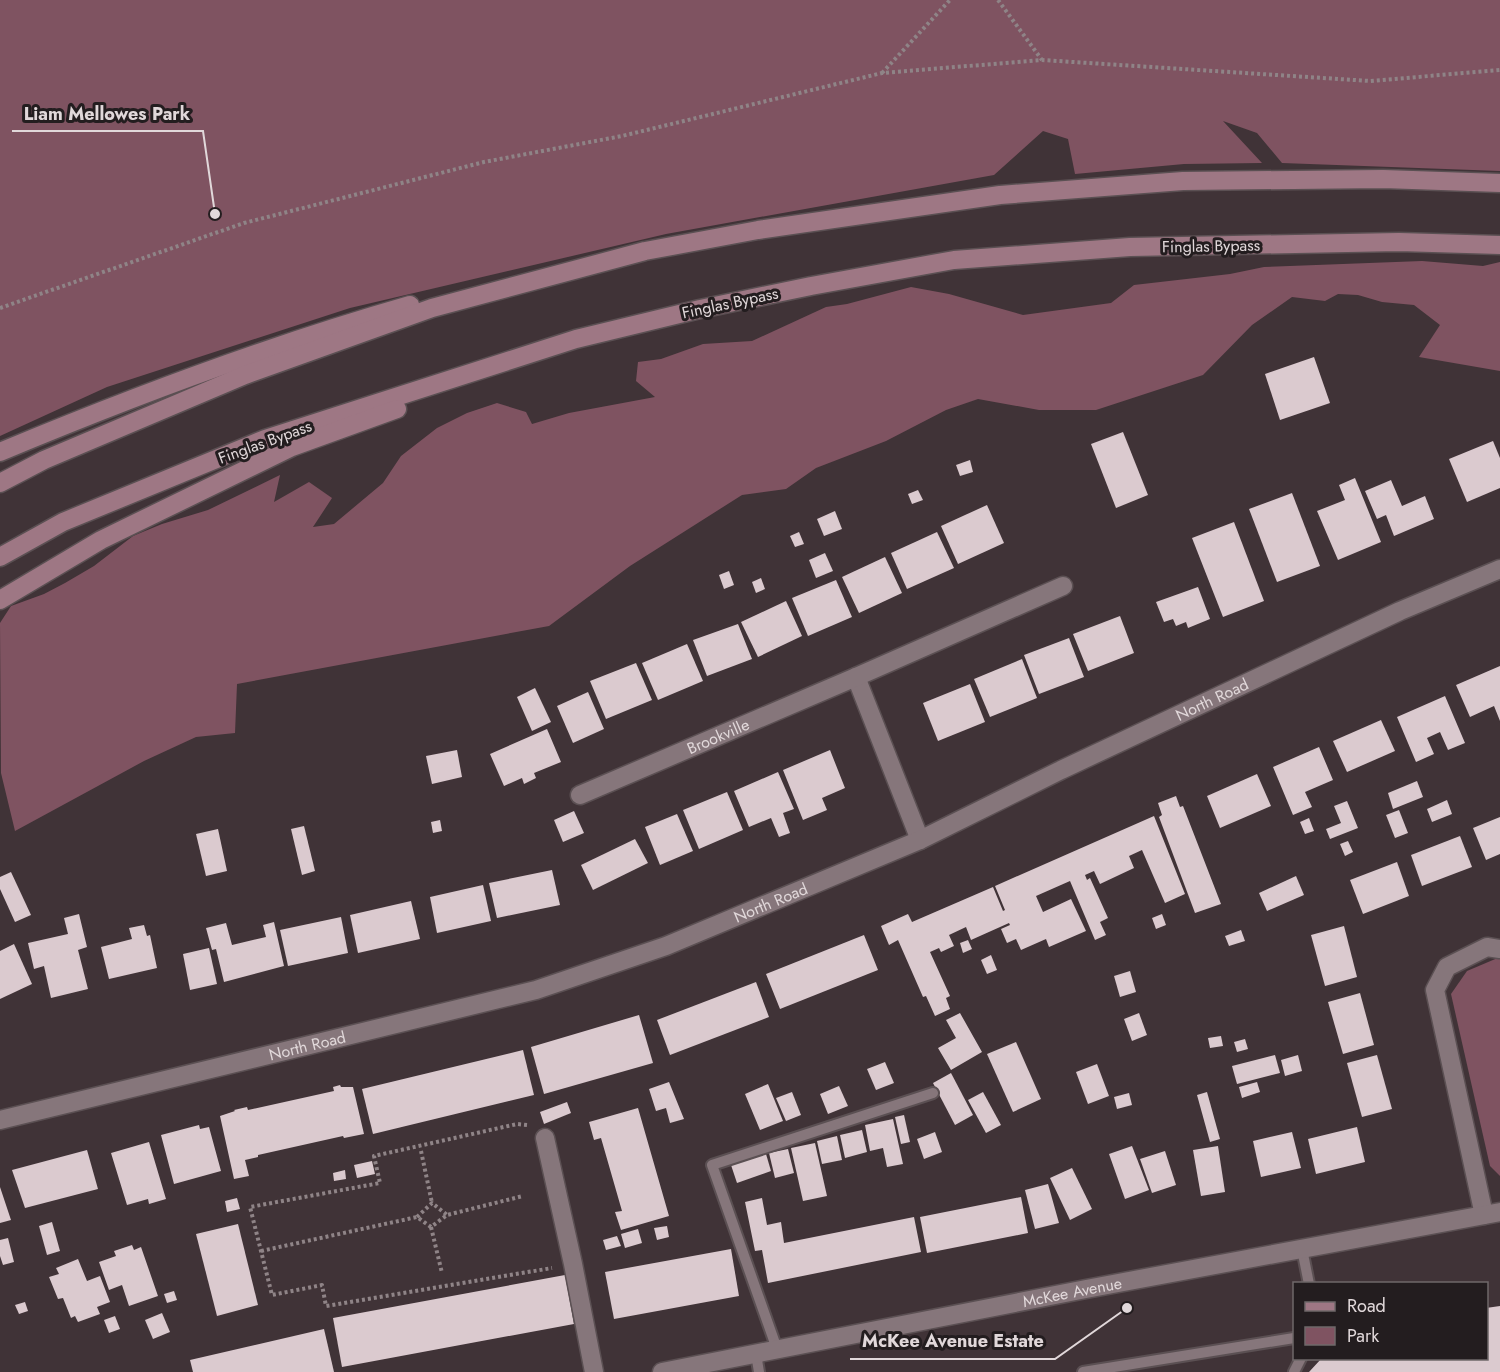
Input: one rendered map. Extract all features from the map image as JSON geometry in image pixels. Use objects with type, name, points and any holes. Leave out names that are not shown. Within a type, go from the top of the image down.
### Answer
[{"type":"main road","points":[[0,452],[111,405],[320,330],[534,269],[758,230],[1000,195],[1183,181],[1383,179],[1500,183]]},
{"type":"main road","name":"Finglas Bypass","points":[[0,556],[63,522],[265,439],[576,339],[700,309],[954,260],[1130,247],[1399,242],[1500,245]]},
{"type":"main road","points":[[0,483],[44,460],[256,371],[432,308],[645,251]]},
{"type":"main road","points":[[0,600],[101,540],[292,447],[480,378],[700,309]]},
{"type":"street","name":"North Road","points":[[0,1120],[536,990],[666,946],[920,840],[1061,770],[1357,631],[1500,569]]},
{"type":"street","name":"Brookville","points":[[580,795],[856,678],[1063,586]]},
{"type":"street","points":[[856,678],[920,840]]},
{"type":"street","name":"McKee Avenue","points":[[662,1372],[1492,1214],[1435,990],[1447,967],[1487,946],[1500,949]]},
{"type":"street","points":[[541,1132],[573,1264],[594,1372]]},
{"type":"lane","points":[[777,1349],[712,1165],[933,1093]]},
{"type":"lane","points":[[1302,1249],[1309,1282]]},
{"type":"lane","points":[[1083,1372],[1293,1338]]},
{"type":"lane","points":[[756,1354],[759,1372]]},
{"type":"path","points":[[882,73],[950,0]]},
{"type":"path","points":[[998,0],[1042,60]]},
{"type":"path","points":[[0,308],[244,223],[484,162],[622,136],[882,73],[1042,60],[1370,81],[1500,70]]},
{"type":"path","points":[[541,1132],[517,1124],[374,1156],[380,1183],[250,1208],[272,1294],[322,1285],[326,1306],[573,1264]]},
{"type":"path","points":[[421,1151],[432,1203],[447,1215]]},
{"type":"path","points":[[430,1227],[447,1215],[523,1196]]},
{"type":"path","points":[[261,1251],[417,1217],[432,1203]]},
{"type":"path","points":[[417,1217],[430,1227],[442,1274]]},
{"type":"green space","points":[[0,0],[1500,0],[1500,171],[1282,163],[1257,133],[1223,121],[1262,163],[1184,164],[1075,174],[1068,139],[1043,131],[994,175],[666,234],[350,308],[107,387],[0,436]]},
{"type":"green space","points":[[1422,261],[1483,266],[1500,262],[1500,371],[1419,357],[1440,325],[1414,305],[1382,302],[1358,295],[1338,294],[1325,301],[1292,297],[1252,325],[1203,375],[1096,410],[1039,410],[978,399],[946,410],[886,441],[816,468],[786,489],[742,495],[630,566],[549,626],[237,684],[235,733],[196,737],[144,761],[15,831],[1,773],[0,623],[11,606],[44,594],[65,583],[94,566],[133,536],[162,524],[208,510],[280,475],[274,502],[309,482],[332,498],[313,527],[334,524],[383,483],[401,456],[437,428],[467,413],[497,403],[526,412],[532,424],[569,413],[655,397],[636,381],[638,362],[661,359],[703,344],[752,341],[826,307],[847,304],[911,287],[949,294],[1023,315],[1111,303],[1134,285],[1230,274],[1264,267]]},
{"type":"green space","points":[[1500,957],[1500,1176],[1490,1166],[1451,994],[1467,971]]},
{"type":"building","points":[[1314,357],[1330,403],[1280,420],[1265,374]]},
{"type":"building","points":[[1123,432],[1148,495],[1116,508],[1091,444]]},
{"type":"building","points":[[1493,441],[1500,458],[1500,488],[1467,502],[1449,459]]},
{"type":"building","points":[[970,460],[973,472],[960,476],[956,465]]},
{"type":"building","points":[[1355,478],[1381,542],[1338,560],[1317,511],[1345,500],[1339,485]]},
{"type":"building","points":[[1391,480],[1402,506],[1425,496],[1434,519],[1394,536],[1386,515],[1377,519],[1365,491]]},
{"type":"building","points":[[918,490],[923,500],[912,504],[908,494]]},
{"type":"building","points":[[1292,493],[1320,566],[1277,582],[1249,509]]},
{"type":"building","points":[[987,505],[1004,543],[958,564],[941,526]]},
{"type":"building","points":[[835,511],[842,529],[824,536],[817,519]]},
{"type":"building","points":[[1234,522],[1264,601],[1223,617],[1192,538]]},
{"type":"building","points":[[799,532],[804,544],[795,547],[790,536]]},
{"type":"building","points":[[937,532],[954,568],[907,589],[891,553]]},
{"type":"building","points":[[825,553],[833,571],[816,578],[809,560]]},
{"type":"building","points":[[885,557],[902,593],[859,613],[842,577]]},
{"type":"building","points":[[729,571],[734,585],[724,589],[719,575]]},
{"type":"building","points":[[761,578],[765,589],[756,593],[752,582]]},
{"type":"building","points":[[836,580],[852,617],[808,636],[792,598]]},
{"type":"building","points":[[1198,587],[1210,619],[1188,628],[1186,622],[1176,626],[1173,619],[1164,622],[1156,602]]},
{"type":"building","points":[[786,601],[802,636],[758,657],[741,622]]},
{"type":"building","points":[[1120,616],[1134,653],[1088,671],[1073,634]]},
{"type":"building","points":[[738,624],[752,659],[707,676],[693,640]]},
{"type":"building","points":[[1069,638],[1084,677],[1039,694],[1024,655]]},
{"type":"building","points":[[687,644],[703,681],[658,700],[642,663]]},
{"type":"building","points":[[1022,659],[1037,698],[990,717],[974,679]]},
{"type":"building","points":[[636,663],[652,700],[606,719],[590,681]]},
{"type":"building","points":[[1500,666],[1500,721],[1494,706],[1470,717],[1456,685]]},
{"type":"building","points":[[970,684],[985,722],[938,741],[923,703]]},
{"type":"building","points":[[535,688],[551,722],[532,731],[517,697]]},
{"type":"building","points":[[588,692],[604,729],[573,743],[557,706]]},
{"type":"building","points":[[1445,696],[1465,743],[1448,750],[1440,732],[1427,738],[1434,754],[1416,762],[1397,717]]},
{"type":"building","points":[[1381,720],[1395,751],[1347,772],[1333,741]]},
{"type":"building","points":[[547,729],[561,762],[534,773],[536,778],[524,784],[522,778],[504,786],[490,754]]},
{"type":"building","points":[[1319,747],[1333,780],[1305,792],[1312,807],[1293,815],[1273,767]]},
{"type":"building","points":[[457,750],[462,777],[432,784],[426,756]]},
{"type":"building","points":[[830,750],[845,788],[822,798],[827,810],[803,820],[783,770]]},
{"type":"building","points":[[778,772],[794,809],[783,813],[790,833],[779,837],[771,818],[749,827],[734,791]]},
{"type":"building","points":[[1257,774],[1271,806],[1220,828],[1207,796]]},
{"type":"building","points":[[1417,781],[1423,797],[1393,809],[1388,793]]},
{"type":"building","points":[[727,792],[743,830],[699,849],[683,810]]},
{"type":"building","points":[[1176,796],[1180,807],[1183,806],[1221,904],[1195,913],[1159,817],[1162,815],[1158,803]]},
{"type":"building","points":[[1447,800],[1452,814],[1432,822],[1427,809]]},
{"type":"building","points":[[1347,801],[1358,828],[1330,839],[1326,829],[1341,823],[1334,806]]},
{"type":"building","points":[[1399,810],[1408,833],[1395,838],[1386,815]]},
{"type":"building","points":[[574,811],[584,833],[563,842],[554,820]]},
{"type":"building","points":[[677,814],[693,851],[660,865],[645,827]]},
{"type":"building","points":[[1154,816],[1185,894],[1165,903],[1142,850],[1129,856],[1134,868],[1100,884],[1094,871],[1085,875],[1087,880],[1090,878],[1108,918],[1100,922],[1106,935],[1095,940],[1070,881],[1036,896],[1043,912],[1071,899],[1086,931],[1049,947],[1046,939],[1021,950],[1016,939],[1007,943],[1001,929],[1010,925],[1009,923],[971,940],[966,927],[949,935],[954,946],[941,952],[939,948],[930,952],[950,996],[946,998],[950,1009],[935,1016],[926,996],[923,997],[898,940],[889,945],[881,926],[908,914],[912,922],[993,887],[1003,911],[1005,910],[995,886]]},
{"type":"building","points":[[1500,817],[1500,854],[1486,860],[1473,828]]},
{"type":"building","points":[[1309,818],[1314,831],[1305,834],[1300,822]]},
{"type":"building","points":[[440,820],[442,831],[433,833],[431,822]]},
{"type":"building","points":[[304,826],[315,871],[302,875],[291,829]]},
{"type":"building","points":[[218,829],[227,871],[206,876],[196,834]]},
{"type":"building","points":[[1460,836],[1472,867],[1422,886],[1411,855]]},
{"type":"building","points":[[635,839],[648,863],[593,890],[581,865]]},
{"type":"building","points":[[1348,841],[1353,852],[1345,856],[1340,844]]},
{"type":"building","points":[[1397,862],[1409,896],[1363,914],[1350,880]]},
{"type":"building","points":[[552,870],[560,905],[497,918],[489,883]]},
{"type":"building","points":[[11,872],[31,915],[15,922],[0,889],[0,877]]},
{"type":"building","points":[[1296,876],[1304,895],[1267,911],[1259,893]]},
{"type":"building","points":[[483,885],[491,921],[437,933],[430,897]]},
{"type":"building","points":[[411,901],[420,939],[358,953],[350,915]]},
{"type":"building","points":[[79,914],[87,947],[78,950],[88,989],[51,998],[44,966],[34,969],[28,943],[68,934],[64,918]]},
{"type":"building","points":[[1162,914],[1166,925],[1156,929],[1152,918]]},
{"type":"building","points":[[341,917],[348,953],[288,966],[280,930]]},
{"type":"building","points":[[274,922],[284,966],[224,982],[216,949],[212,950],[206,928],[226,923],[232,945],[266,937],[263,925]]},
{"type":"building","points":[[144,925],[147,936],[150,935],[157,968],[109,979],[101,947],[132,939],[129,928]]},
{"type":"building","points":[[1344,926],[1357,977],[1325,986],[1311,935]]},
{"type":"building","points":[[1241,930],[1245,941],[1229,946],[1225,936]]},
{"type":"building","points":[[864,935],[878,970],[780,1009],[766,974]]},
{"type":"building","points":[[968,940],[972,949],[963,953],[960,943]]},
{"type":"building","points":[[14,944],[32,984],[0,999],[0,951]]},
{"type":"building","points":[[209,948],[217,984],[190,990],[183,954]]},
{"type":"building","points":[[991,955],[997,970],[987,974],[981,960]]},
{"type":"building","points":[[1130,971],[1136,992],[1120,997],[1114,976]]},
{"type":"building","points":[[756,982],[769,1017],[670,1055],[657,1020]]},
{"type":"building","points":[[1360,993],[1374,1045],[1343,1054],[1328,1002]]},
{"type":"building","points":[[960,1013],[982,1052],[951,1070],[938,1048],[956,1038],[946,1020]]},
{"type":"building","points":[[1139,1013],[1147,1035],[1132,1041],[1124,1019]]},
{"type":"building","points":[[639,1015],[653,1063],[544,1094],[531,1047]]},
{"type":"building","points":[[1221,1036],[1223,1046],[1210,1048],[1208,1038]]},
{"type":"building","points":[[1245,1039],[1248,1049],[1237,1052],[1234,1042]]},
{"type":"building","points":[[1016,1042],[1041,1099],[1013,1112],[987,1054]]},
{"type":"building","points":[[523,1050],[534,1095],[373,1134],[362,1089]]},
{"type":"building","points":[[1275,1055],[1280,1073],[1237,1084],[1232,1066]]},
{"type":"building","points":[[1298,1055],[1302,1071],[1285,1076],[1281,1060]]},
{"type":"building","points":[[1377,1055],[1392,1109],[1362,1117],[1347,1063]]},
{"type":"building","points":[[885,1062],[894,1083],[876,1090],[867,1069]]},
{"type":"building","points":[[1097,1064],[1109,1096],[1088,1104],[1076,1072]]},
{"type":"building","points":[[951,1073],[973,1115],[955,1125],[933,1083]]},
{"type":"building","points":[[669,1082],[684,1119],[670,1123],[666,1108],[656,1111],[649,1089]]},
{"type":"building","points":[[1257,1082],[1260,1092],[1242,1098],[1239,1087]]},
{"type":"building","points":[[768,1084],[783,1121],[760,1130],[745,1094]]},
{"type":"building","points":[[340,1085],[341,1087],[353,1087],[364,1134],[344,1138],[343,1136],[258,1155],[258,1157],[245,1160],[249,1176],[234,1179],[220,1116],[247,1107],[248,1110],[334,1091],[333,1087]]},
{"type":"building","points":[[839,1086],[848,1106],[828,1114],[820,1094]]},
{"type":"building","points":[[792,1092],[801,1115],[786,1121],[776,1098]]},
{"type":"building","points":[[983,1092],[1001,1125],[986,1133],[968,1100]]},
{"type":"building","points":[[1207,1092],[1220,1139],[1210,1142],[1197,1095]]},
{"type":"building","points":[[1129,1093],[1132,1105],[1117,1109],[1114,1097]]},
{"type":"building","points":[[567,1102],[571,1113],[544,1124],[540,1112]]},
{"type":"building","points":[[638,1108],[669,1216],[621,1230],[615,1212],[622,1211],[601,1138],[594,1140],[589,1122]]},
{"type":"building","points":[[904,1115],[910,1142],[901,1144],[895,1117]]},
{"type":"building","points":[[893,1119],[903,1164],[887,1167],[883,1148],[870,1151],[865,1125]]},
{"type":"building","points":[[199,1125],[200,1129],[209,1127],[221,1171],[174,1184],[161,1135]]},
{"type":"building","points":[[1357,1127],[1365,1162],[1316,1174],[1308,1139]]},
{"type":"building","points":[[862,1130],[867,1152],[845,1158],[840,1135]]},
{"type":"building","points":[[935,1132],[942,1152],[924,1159],[917,1139]]},
{"type":"building","points":[[1292,1132],[1301,1168],[1261,1177],[1253,1141]]},
{"type":"building","points":[[837,1136],[842,1160],[822,1164],[817,1141]]},
{"type":"building","points":[[149,1142],[166,1199],[149,1204],[148,1199],[127,1205],[111,1153]]},
{"type":"building","points":[[815,1143],[827,1196],[803,1201],[791,1148]]},
{"type":"building","points":[[1132,1146],[1149,1190],[1125,1199],[1109,1154]]},
{"type":"building","points":[[1218,1146],[1225,1192],[1201,1196],[1193,1150]]},
{"type":"building","points":[[788,1149],[794,1173],[775,1178],[769,1153]]},
{"type":"building","points":[[87,1150],[98,1189],[25,1208],[12,1170]]},
{"type":"building","points":[[1165,1151],[1176,1185],[1152,1193],[1140,1159]]},
{"type":"building","points":[[766,1154],[771,1171],[737,1183],[731,1165]]},
{"type":"building","points":[[372,1161],[375,1174],[357,1178],[354,1165]]},
{"type":"building","points":[[1072,1168],[1092,1209],[1070,1220],[1050,1178]]},
{"type":"building","points":[[345,1170],[346,1179],[334,1181],[333,1173]]},
{"type":"building","points":[[1048,1184],[1059,1223],[1035,1229],[1025,1190]]},
{"type":"building","points":[[0,1187],[11,1220],[0,1223]]},
{"type":"building","points":[[1021,1197],[1028,1233],[927,1253],[920,1217]]},
{"type":"building","points":[[237,1198],[240,1209],[227,1212],[225,1201]]},
{"type":"building","points":[[762,1198],[767,1225],[781,1222],[784,1243],[914,1217],[921,1252],[768,1283],[762,1250],[755,1251],[745,1202]]},
{"type":"building","points":[[52,1222],[60,1251],[47,1255],[39,1226]]},
{"type":"building","points":[[238,1224],[258,1305],[217,1316],[196,1234]]},
{"type":"building","points":[[667,1226],[669,1237],[657,1240],[654,1228]]},
{"type":"building","points":[[638,1229],[642,1243],[625,1248],[621,1234]]},
{"type":"building","points":[[617,1236],[621,1246],[606,1250],[603,1240]]},
{"type":"building","points":[[8,1238],[14,1262],[3,1265],[0,1256],[0,1240]]},
{"type":"building","points":[[132,1245],[134,1250],[141,1247],[158,1296],[129,1306],[122,1285],[109,1290],[99,1262],[116,1256],[114,1251]]},
{"type":"building","points":[[731,1249],[739,1296],[614,1319],[605,1272]]},
{"type":"building","points":[[78,1259],[87,1281],[100,1276],[110,1302],[97,1307],[100,1314],[78,1322],[75,1316],[71,1318],[63,1298],[58,1299],[49,1277],[59,1274],[56,1268]]},
{"type":"building","points":[[565,1275],[574,1324],[342,1367],[333,1318]]},
{"type":"building","points":[[174,1291],[177,1300],[167,1303],[164,1294]]},
{"type":"building","points":[[25,1302],[28,1311],[19,1314],[15,1305]]},
{"type":"building","points":[[1500,1306],[1500,1372],[1309,1372],[1320,1360],[1488,1360],[1488,1308]]},
{"type":"building","points":[[162,1313],[170,1332],[153,1339],[145,1320]]},
{"type":"building","points":[[115,1316],[120,1329],[109,1333],[104,1320]]},
{"type":"building","points":[[324,1329],[334,1372],[193,1372],[190,1360]]},
{"type":"place","name":"Liam Mellowes Park","points":[[215,214]]},
{"type":"place","name":"McKee Avenue Estate","points":[[1127,1308]]}]
